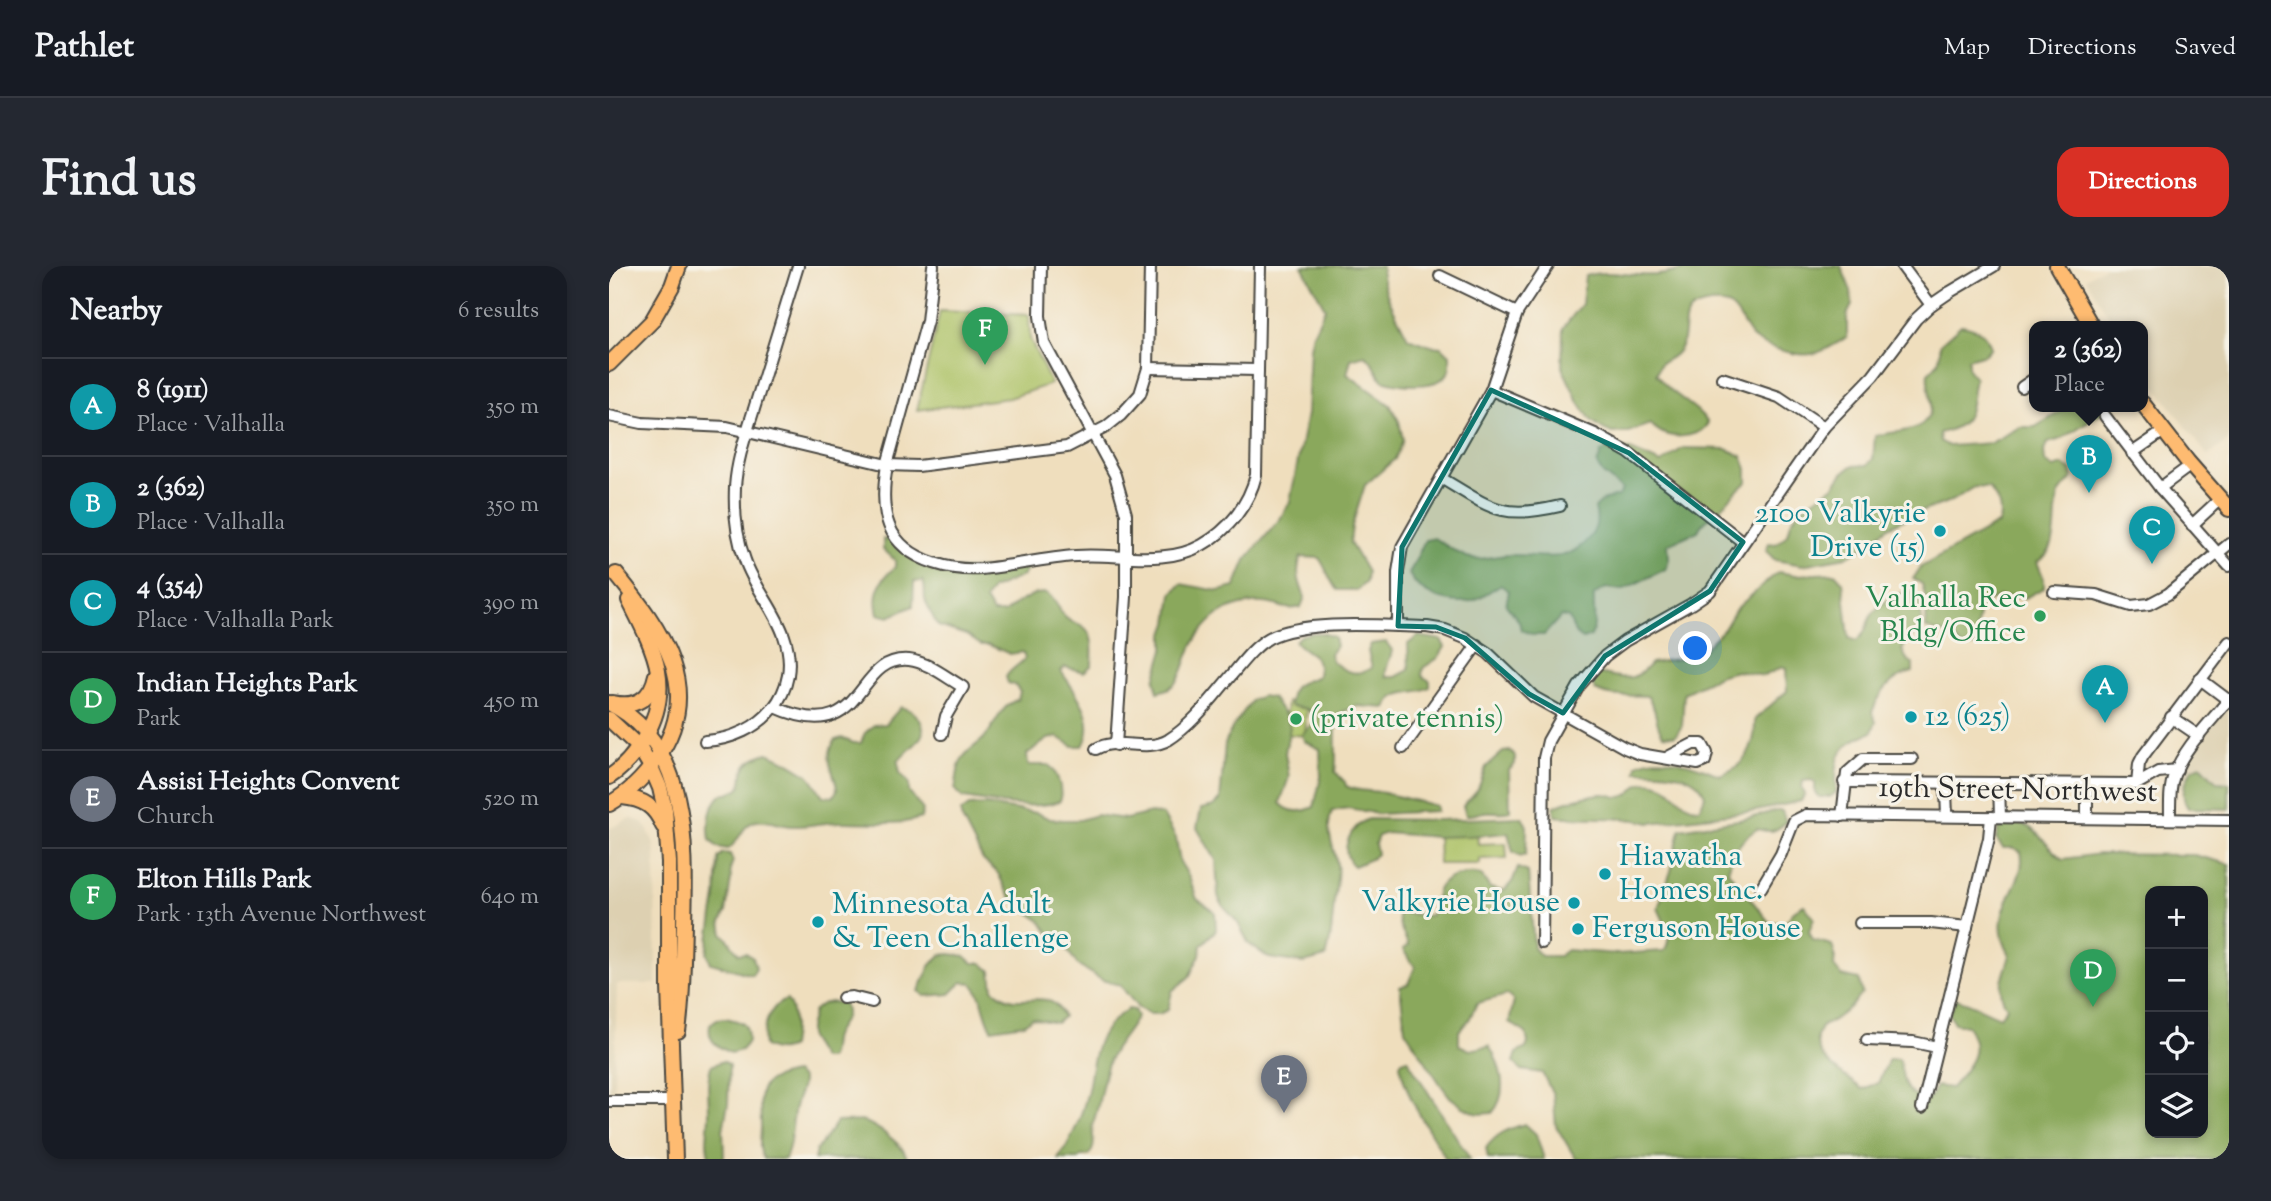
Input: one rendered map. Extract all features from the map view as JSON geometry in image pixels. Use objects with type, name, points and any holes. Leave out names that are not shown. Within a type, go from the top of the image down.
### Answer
[{"type":"main road","points":[[609,364],[652,321],[669,293],[679,266]]},
{"type":"main road","points":[[2057,266],[2089,321]]},
{"type":"main road","points":[[2148,410],[2225,504]]},
{"type":"main road","points":[[609,777],[626,763],[639,747],[660,701],[657,667],[650,641],[613,568]]},
{"type":"main road","points":[[613,568],[653,622],[667,648],[675,668],[679,694],[672,730],[661,753],[651,767],[616,800]]},
{"type":"main road","points":[[609,702],[627,705],[641,701],[652,689],[657,667]]},
{"type":"main road","points":[[609,702],[632,718],[661,753],[680,805],[684,847],[683,956],[673,1071]]},
{"type":"main road","points":[[609,719],[639,747],[651,767],[662,795],[668,841],[669,987],[675,1159]]},
{"type":"main road","points":[[616,800],[642,801],[654,809],[663,824],[668,841]]},
{"type":"street","points":[[705,741],[725,740],[757,725],[775,707],[788,676],[787,651],[778,623],[744,559],[735,514],[737,470],[798,266]]},
{"type":"street","points":[[933,266],[927,321],[887,465],[883,498],[890,528],[904,549],[926,561],[952,567],[980,569],[1064,557],[1164,557],[1190,551],[1214,537],[1246,503],[1252,490],[1258,460],[1260,266]]},
{"type":"street","points":[[1041,266],[1040,316],[1044,343],[1115,475],[1124,500],[1127,556],[1115,745]]},
{"type":"street","points":[[609,416],[642,423],[710,425],[747,431],[887,465],[918,466],[1067,447],[1094,434],[1131,405],[1140,394],[1149,368],[1150,266]]},
{"type":"street","points":[[1398,626],[1400,555],[1491,390],[1517,313],[1548,266]]},
{"type":"street","points":[[1902,266],[1931,305]]},
{"type":"street","points":[[1542,943],[1544,758],[1548,741],[1579,685],[1595,665],[1625,641],[1710,591],[1824,427],[1841,406],[1864,386],[1908,329],[1931,305],[1994,266]]},
{"type":"street","points":[[1440,276],[1517,313]]},
{"type":"street","points":[[1149,368],[1258,370]]},
{"type":"street","points":[[1722,378],[1779,397],[1824,427]]},
{"type":"street","points":[[2022,387],[2029,382]]},
{"type":"street","points":[[1491,390],[1595,434],[1629,453],[1743,542]]},
{"type":"street","points":[[2105,416],[2131,453],[2229,566]]},
{"type":"street","points":[[2131,453],[2164,431]]},
{"type":"street","points":[[2160,488],[2191,465]]},
{"type":"street","points":[[1441,478],[1486,504],[1508,512],[1532,513],[1560,506]]},
{"type":"street","points":[[2192,524],[2225,504]]},
{"type":"street","points":[[2054,592],[2086,593],[2128,605],[2149,604],[2168,594],[2229,544]]},
{"type":"street","points":[[1095,749],[1107,745],[1149,747],[1170,738],[1188,723],[1254,650],[1277,634],[1310,626],[1398,626],[1445,630],[1477,645],[1529,694],[1625,748],[1651,756],[1668,757]]},
{"type":"street","points":[[2137,784],[2139,764],[2171,717],[2229,642]]},
{"type":"street","points":[[1403,748],[1477,645]]},
{"type":"street","points":[[775,707],[812,718],[837,714],[856,699],[880,669],[888,663],[907,660],[925,665],[963,687],[946,716],[942,734]]},
{"type":"street","points":[[2170,819],[2171,788],[2177,770],[2228,699],[2200,679]]},
{"type":"street","points":[[2171,717],[2199,736]]},
{"type":"street","points":[[1842,816],[1847,773],[1863,759],[1912,759]]},
{"type":"street","points":[[1844,782],[2137,784],[2158,772],[2177,770]]},
{"type":"street","points":[[1943,783],[1947,816]]},
{"type":"street","points":[[1922,1108],[1995,817],[1999,784]]},
{"type":"street","points":[[2087,784],[2087,818]]},
{"type":"street","name":"19th Street Northwest","points":[[1761,888],[1781,854],[1794,821],[1806,815],[2229,820]]},
{"type":"street","points":[[1860,923],[1931,923],[1967,927]]},
{"type":"street","points":[[843,998],[852,997],[872,1002]]},
{"type":"street","points":[[1867,1040],[1913,1042],[1937,1047]]},
{"type":"street","points":[[609,1101],[673,1101]]},
{"type":"highlighted area","points":[[1491,390],[1629,453],[1743,542],[1710,591],[1605,656],[1563,713],[1529,694],[1465,638],[1436,627],[1398,626],[1402,547]]},
{"type":"shaded area","points":[[2106,266],[2229,266],[2229,440],[2208,456],[2148,377],[2148,321],[2111,321],[2086,278]]},
{"type":"shaded area","points":[[2229,699],[2229,789],[2171,788],[2174,776]]},
{"type":"shaded area","points":[[630,818],[642,822],[646,827],[655,852],[656,984],[617,984],[614,1091],[609,1092],[609,829]]},
{"type":"green space","points":[[1302,266],[1382,266],[1387,293],[1408,338],[1441,347],[1450,355],[1450,369],[1437,382],[1398,384],[1382,380],[1365,355],[1351,359],[1347,374],[1390,405],[1399,421],[1403,440],[1395,459],[1365,485],[1352,526],[1350,543],[1367,572],[1366,582],[1357,590],[1337,590],[1319,558],[1301,557],[1299,577],[1305,597],[1301,607],[1254,603],[1240,605],[1221,613],[1197,637],[1178,680],[1158,692],[1155,680],[1164,649],[1164,634],[1172,594],[1181,584],[1219,591],[1235,587],[1246,560],[1280,519],[1290,502],[1307,414],[1310,348],[1313,334],[1325,308]]},
{"type":"green space","points":[[1690,266],[1841,266],[1851,291],[1852,305],[1847,315],[1847,337],[1814,354],[1798,354],[1768,346],[1753,338],[1734,310],[1728,306],[1711,304],[1696,308],[1687,316],[1679,349],[1661,363],[1656,374],[1669,389],[1703,416],[1708,423],[1705,427],[1695,434],[1683,436],[1665,434],[1650,424],[1628,432],[1612,433],[1603,429],[1592,421],[1579,403],[1562,367],[1563,328],[1582,304],[1585,276],[1609,273],[1662,275]]},
{"type":"green space","points":[[940,311],[1029,315],[1030,339],[1051,384],[1009,398],[917,410]]},
{"type":"green space","points":[[1961,325],[1980,332],[1991,347],[1985,354],[1968,359],[1968,369],[1975,378],[1968,414],[1959,425],[1939,433],[1940,441],[1949,446],[1991,443],[2020,427],[2035,427],[2060,412],[2102,412],[2061,439],[2048,443],[2044,451],[2045,462],[2054,468],[2063,465],[2071,470],[2073,477],[2059,495],[2055,532],[2050,549],[2037,562],[2044,579],[2044,588],[2025,598],[2000,596],[1988,602],[1979,614],[1974,646],[1961,647],[1954,637],[1926,628],[1927,604],[1922,584],[1913,579],[1921,567],[1999,523],[1998,504],[1989,488],[1975,487],[1951,501],[1888,527],[1867,545],[1846,557],[1802,565],[1775,560],[1766,551],[1769,543],[1776,544],[1788,534],[1791,522],[1800,509],[1834,486],[1852,466],[1867,465],[1873,459],[1875,436],[1909,430],[1924,422],[1931,407],[1928,373],[1939,360],[1940,344]]},
{"type":"green space","points":[[1613,447],[1628,449],[1661,463],[1683,448],[1727,449],[1742,456],[1747,469],[1747,482],[1704,522],[1698,531],[1668,544],[1669,559],[1666,569],[1622,590],[1606,588],[1594,595],[1591,636],[1583,639],[1575,633],[1569,618],[1561,616],[1544,635],[1534,635],[1521,630],[1519,621],[1506,605],[1509,591],[1500,585],[1471,601],[1444,600],[1420,588],[1409,574],[1425,540],[1434,538],[1463,555],[1477,559],[1509,555],[1553,557],[1580,547],[1595,528],[1595,508],[1605,499],[1619,496],[1622,489],[1603,474],[1597,465],[1601,452]]},
{"type":"green space","points":[[883,539],[891,540],[938,570],[1029,567],[1023,576],[992,589],[985,600],[993,613],[1004,613],[1034,594],[1046,593],[1066,618],[1083,626],[1088,632],[1092,646],[1092,665],[1084,672],[1065,667],[1061,671],[1087,716],[1087,736],[1083,746],[1073,746],[1058,737],[1048,739],[1027,754],[1028,765],[1049,765],[1055,773],[1061,791],[1060,801],[1025,806],[963,798],[955,789],[959,767],[967,752],[986,736],[1005,708],[1018,699],[1020,692],[1015,685],[1008,683],[1006,677],[1025,658],[1023,652],[1010,654],[989,645],[981,645],[966,635],[938,626],[926,603],[923,581],[914,582],[913,606],[889,617],[878,614],[876,600],[879,588],[895,567],[895,560],[883,549]]},
{"type":"green space","points":[[1778,572],[1796,575],[1835,573],[1843,582],[1849,638],[1856,641],[1864,633],[1873,613],[1888,600],[1911,591],[1919,598],[1920,624],[1902,650],[1913,664],[1913,672],[1898,677],[1887,686],[1872,712],[1876,722],[1872,732],[1851,742],[1841,754],[1836,792],[1830,797],[1819,797],[1815,782],[1803,781],[1802,789],[1805,794],[1801,801],[1756,811],[1650,823],[1627,819],[1555,816],[1554,807],[1563,803],[1601,794],[1621,797],[1631,793],[1639,784],[1650,782],[1670,790],[1688,806],[1700,808],[1705,796],[1694,781],[1677,774],[1636,771],[1637,764],[1656,759],[1667,760],[1700,767],[1719,775],[1737,767],[1743,761],[1754,738],[1755,719],[1787,691],[1786,669],[1782,667],[1764,676],[1737,671],[1721,675],[1684,693],[1682,726],[1675,736],[1663,735],[1647,696],[1615,696],[1602,693],[1595,690],[1592,680],[1596,673],[1632,677],[1651,663],[1683,658],[1702,651],[1724,629],[1736,609]]},
{"type":"green space","points":[[1311,633],[1334,637],[1336,646],[1330,654],[1332,661],[1341,668],[1356,673],[1372,668],[1368,651],[1371,644],[1386,642],[1392,650],[1386,677],[1396,677],[1409,670],[1408,644],[1419,636],[1441,640],[1445,647],[1438,658],[1423,668],[1422,676],[1430,681],[1430,687],[1394,697],[1386,708],[1357,706],[1338,714],[1335,772],[1346,786],[1437,806],[1437,811],[1378,814],[1348,808],[1332,811],[1329,831],[1338,874],[1329,943],[1326,957],[1304,963],[1269,958],[1249,944],[1238,923],[1218,896],[1216,860],[1197,828],[1201,809],[1214,806],[1220,800],[1225,744],[1232,728],[1252,700],[1262,696],[1272,698],[1287,718],[1290,727],[1285,753],[1289,777],[1280,803],[1295,811],[1314,807],[1321,777],[1320,749],[1304,741],[1302,734],[1312,725],[1315,717],[1307,709],[1290,706],[1294,687],[1318,676],[1315,658],[1295,641],[1300,636]]},
{"type":"green space","name":"(private tennis)","points":[[1287,702],[1307,703],[1305,736],[1284,734]]},
{"type":"green space","points":[[901,707],[914,713],[923,726],[921,738],[898,762],[900,773],[909,783],[909,792],[923,810],[921,818],[892,823],[840,822],[797,826],[757,821],[746,827],[728,849],[717,847],[710,840],[709,821],[714,804],[722,794],[740,788],[744,769],[754,758],[767,753],[782,759],[809,776],[823,796],[833,797],[837,790],[829,760],[835,740],[842,738],[861,743],[865,733],[874,725],[886,724]]},
{"type":"green space","points":[[1510,751],[1515,756],[1515,764],[1509,770],[1510,811],[1466,815],[1463,806],[1478,789],[1486,767],[1503,752]]},
{"type":"green space","points":[[2201,765],[2217,782],[2229,783],[2229,809],[2188,808],[2183,793],[2185,784],[2192,769]]},
{"type":"green space","points":[[986,805],[1063,820],[1080,820],[1096,815],[1126,819],[1151,813],[1163,815],[1176,838],[1180,862],[1197,899],[1215,912],[1216,930],[1201,945],[1200,955],[1189,977],[1172,991],[1168,1010],[1150,1014],[1138,1008],[1120,985],[1102,980],[1077,964],[1062,942],[1053,938],[1040,921],[1013,900],[998,873],[983,860],[961,817],[961,812],[969,806]]},
{"type":"green space","points":[[1782,811],[1786,822],[1773,831],[1757,829],[1751,833],[1738,847],[1728,871],[1769,922],[1785,923],[1795,910],[1804,905],[1814,918],[1809,932],[1813,940],[1832,945],[1834,966],[1842,976],[1859,980],[1862,993],[1839,1017],[1821,1027],[1817,1046],[1833,1067],[1862,1089],[1878,1083],[1889,1059],[1899,1059],[1909,1091],[1913,1095],[1929,1099],[1936,1086],[1951,1088],[1968,1066],[1974,1052],[1972,1035],[1967,1026],[1954,1023],[1949,1014],[1956,999],[2000,1017],[2007,1007],[2001,987],[2010,955],[2001,924],[2022,864],[2021,852],[2014,848],[2003,848],[1996,839],[1999,827],[2021,824],[2029,827],[2063,859],[2099,854],[2194,855],[2229,864],[2229,1159],[1576,1159],[1556,1126],[1553,1094],[1542,1073],[1521,1070],[1514,1062],[1517,1053],[1526,1048],[1528,1043],[1526,1033],[1509,1022],[1514,1001],[1507,995],[1477,1003],[1469,1020],[1459,1031],[1459,1045],[1470,1050],[1489,1046],[1494,1054],[1502,1080],[1501,1097],[1497,1105],[1492,1113],[1478,1114],[1450,1097],[1405,1030],[1400,987],[1408,984],[1415,967],[1403,950],[1408,946],[1398,914],[1431,915],[1439,888],[1447,880],[1458,876],[1481,875],[1490,888],[1504,891],[1512,882],[1518,868],[1528,872],[1534,948],[1541,956],[1559,956],[1567,950],[1617,954],[1664,951],[1668,935],[1658,908],[1671,871],[1680,829]]},
{"type":"green space","points":[[1522,817],[1527,826],[1526,854],[1521,856],[1513,852],[1508,833],[1437,837],[1386,833],[1378,836],[1375,844],[1377,854],[1371,859],[1354,866],[1347,853],[1348,839],[1362,822],[1369,819]]},
{"type":"green space","points":[[1477,833],[1478,844],[1506,843],[1507,858],[1480,859],[1480,864],[1439,864],[1438,834]]},
{"type":"green space","points":[[723,853],[730,854],[733,861],[726,912],[721,922],[723,934],[739,954],[746,953],[753,958],[756,968],[752,975],[711,963],[707,953],[716,897],[718,858]]},
{"type":"green space","points":[[940,955],[965,956],[973,963],[982,963],[991,971],[993,989],[1005,997],[1014,1000],[1049,1001],[1055,1004],[1063,1017],[1056,1023],[1032,1018],[1024,1024],[992,1029],[972,983],[962,982],[950,994],[924,996],[919,991],[930,966]]},
{"type":"green space","points":[[787,1000],[793,1016],[791,1047],[771,1049],[764,1046],[765,1026],[775,1007]]},
{"type":"green space","points":[[831,1002],[843,1003],[846,1012],[834,1036],[831,1056],[829,1059],[822,1059],[809,1038],[809,1028],[814,1010]]},
{"type":"green space","points":[[1128,1009],[1134,1010],[1137,1016],[1107,1066],[1093,1123],[1093,1148],[1088,1156],[1081,1156],[1079,1159],[1058,1159],[1082,1112],[1101,1037],[1107,1027]]},
{"type":"green space","points":[[725,1018],[740,1022],[747,1030],[748,1042],[741,1050],[731,1053],[711,1039],[710,1024]]},
{"type":"green space","points":[[1408,1059],[1470,1159],[1446,1159],[1407,1089],[1400,1064]]},
{"type":"green space","points":[[723,1061],[729,1065],[728,1104],[723,1130],[724,1156],[722,1159],[710,1159],[707,1142],[709,1078],[711,1066]]},
{"type":"green space","points":[[795,1073],[802,1079],[802,1083],[788,1152],[785,1159],[764,1159],[760,1148],[762,1090],[765,1084],[772,1080]]},
{"type":"green space","points":[[863,1121],[896,1142],[907,1159],[814,1159],[816,1151],[837,1122]]},
{"type":"green space","points":[[1525,1124],[1536,1134],[1544,1159],[1488,1159],[1486,1148],[1494,1139]]},
{"type":"place","name":"Elton Hills Park","points":[[985,365]]},
{"type":"place","name":"2 (362)","points":[[2089,493]]},
{"type":"place","name":"2100 Valkyrie Drive (15)","points":[[1940,531]]},
{"type":"place","name":"4 (354)","points":[[2152,564]]},
{"type":"place","name":"Valhalla Rec Bldg/Office","points":[[2040,616]]},
{"type":"place","name":"12 (625)","points":[[1911,717]]},
{"type":"place","name":"(private tennis)","points":[[1296,719]]},
{"type":"place","name":"8 (1911)","points":[[2105,723]]},
{"type":"place","name":"Hiawatha Homes Inc.","points":[[1605,874]]},
{"type":"place","name":"Valkyrie House","points":[[1574,903]]},
{"type":"place","name":"Minnesota Adult & Teen Challenge","points":[[818,922]]},
{"type":"place","name":"Ferguson House","points":[[1578,929]]},
{"type":"place","name":"Indian Heights Park","points":[[2093,1007]]},
{"type":"place","name":"Assisi Heights Convent","points":[[1284,1113]]}]
